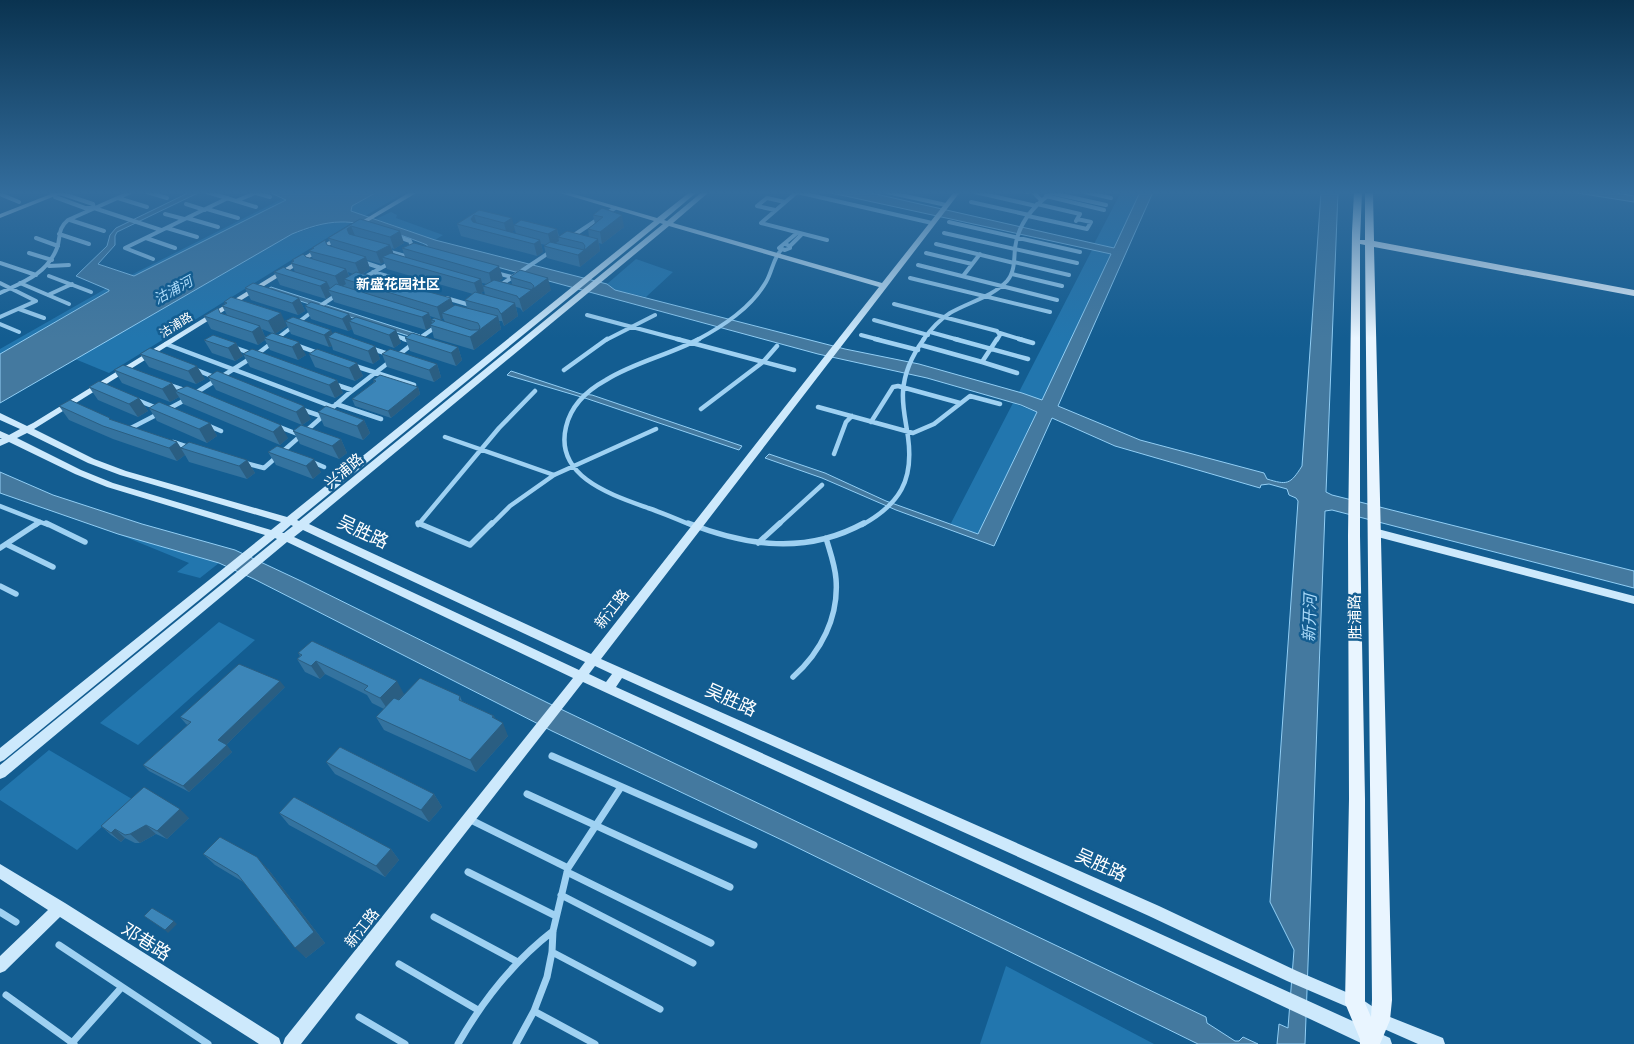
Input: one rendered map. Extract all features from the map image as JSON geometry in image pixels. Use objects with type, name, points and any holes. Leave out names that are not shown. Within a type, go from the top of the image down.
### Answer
[{"type":"main road","name":"沽浦路","points":[[0,443],[28,429],[333,241]]},
{"type":"main road","name":"兴浦路","points":[[0,773],[302,526],[580,291],[589,278],[635,241]]},
{"type":"main road","name":"兴浦路","points":[[0,756],[290,520],[580,291],[599,281],[648,241]]},
{"type":"main road","points":[[735,241],[781,252],[883,286]]},
{"type":"main road","name":"新江路","points":[[291,1044],[581,676],[918,241]]},
{"type":"main road","name":"胜浦路","points":[[1356,241],[1354,508],[1356,1003],[1374,1042]]},
{"type":"main road","points":[[1359,241],[1634,291]]},
{"type":"main road","name":"胜浦路","points":[[1370,243],[1382,984],[1380,1020],[1374,1042]]},
{"type":"main road","name":"吴胜路","points":[[0,416],[91,461],[123,473],[290,520],[564,647],[1154,910],[1292,976],[1356,1003],[1380,1020],[1437,1044]]},
{"type":"main road","points":[[0,434],[78,472],[110,485],[287,538],[581,676],[1374,1042]]},
{"type":"main road","points":[[1374,527],[1634,600]]},
{"type":"main road","points":[[552,662],[564,647]]},
{"type":"main road","points":[[608,688],[620,672]]},
{"type":"main road","name":"邓巷路","points":[[0,872],[60,908],[272,1044]]},
{"type":"main road","points":[[0,966],[60,908]]},
{"type":"street","points":[[43,241],[58,246]]},
{"type":"street","points":[[50,266],[58,241]]},
{"type":"street","points":[[79,241],[89,244]]},
{"type":"street","points":[[141,241],[125,249],[153,259]]},
{"type":"street","points":[[154,241],[175,248]]},
{"type":"street","points":[[131,428],[167,410],[234,370],[340,292],[416,251],[409,241]]},
{"type":"street","points":[[781,252],[779,246],[789,241]]},
{"type":"street","points":[[795,241],[790,248],[781,252],[760,292],[731,318],[692,342],[614,375],[580,400],[568,417],[564,427],[563,444],[572,466],[596,487],[697,526],[758,543],[783,544],[826,538],[861,527],[894,501],[901,492],[909,471],[908,432],[903,401],[906,375],[912,361],[929,333],[944,317],[986,297],[1002,286],[1012,274],[1017,241]]},
{"type":"street","points":[[980,241],[1076,263]]},
{"type":"street","points":[[1036,241],[1080,252]]},
{"type":"street","points":[[785,244],[790,246]]},
{"type":"street","points":[[936,244],[1069,275]]},
{"type":"street","points":[[506,290],[495,289],[552,250],[543,248]]},
{"type":"street","points":[[380,249],[405,256]]},
{"type":"street","points":[[29,253],[52,260]]},
{"type":"street","points":[[926,253],[972,264]]},
{"type":"street","points":[[963,276],[980,254]]},
{"type":"street","points":[[357,261],[382,268]]},
{"type":"street","points":[[0,262],[36,275]]},
{"type":"street","points":[[0,293],[20,284],[50,266],[69,265]]},
{"type":"street","points":[[918,265],[1058,300]]},
{"type":"street","points":[[374,272],[411,283],[399,290]]},
{"type":"street","points":[[493,272],[522,278]]},
{"type":"street","points":[[1012,274],[1062,286]]},
{"type":"street","points":[[49,276],[91,292]]},
{"type":"street","points":[[910,278],[1050,312]]},
{"type":"street","points":[[360,280],[370,282]]},
{"type":"street","points":[[0,283],[36,300],[1,316]]},
{"type":"street","points":[[20,284],[69,304]]},
{"type":"street","points":[[48,295],[72,284]]},
{"type":"street","points":[[406,286],[415,288]]},
{"type":"street","points":[[331,289],[349,295]]},
{"type":"street","points":[[442,297],[470,305]]},
{"type":"street","points":[[464,309],[477,300]]},
{"type":"street","points":[[894,304],[1033,343]]},
{"type":"street","points":[[307,307],[324,313]]},
{"type":"street","points":[[19,308],[44,318]]},
{"type":"street","points":[[587,315],[794,370]]},
{"type":"street","points":[[564,370],[599,344],[655,315]]},
{"type":"street","points":[[874,320],[991,348],[1028,359]]},
{"type":"street","points":[[289,321],[306,327]]},
{"type":"street","points":[[238,461],[264,468],[321,416],[394,356],[442,324],[432,321]]},
{"type":"street","points":[[0,324],[19,332]]},
{"type":"street","points":[[437,327],[445,330]]},
{"type":"street","points":[[387,333],[425,344]]},
{"type":"street","points":[[982,362],[1000,333]]},
{"type":"street","points":[[861,335],[918,350]]},
{"type":"street","points":[[270,336],[321,354]]},
{"type":"street","points":[[166,344],[334,405],[381,419]]},
{"type":"street","points":[[225,344],[264,358]]},
{"type":"street","points":[[921,345],[1017,374]]},
{"type":"street","points":[[701,409],[763,362],[777,346]]},
{"type":"street","points":[[368,347],[404,359]]},
{"type":"street","points":[[347,364],[414,385]]},
{"type":"street","points":[[186,366],[230,380]]},
{"type":"street","points":[[326,381],[352,390]]},
{"type":"street","points":[[161,382],[205,396]]},
{"type":"street","points":[[870,422],[894,387],[904,387],[960,403]]},
{"type":"street","points":[[535,391],[481,449],[417,524],[470,545],[510,506],[554,475],[656,429]]},
{"type":"street","points":[[818,407],[913,433],[934,424],[967,397],[973,396],[1000,404]]},
{"type":"street","points":[[131,397],[177,412]]},
{"type":"street","points":[[296,408],[321,416]]},
{"type":"street","points":[[328,411],[336,414]]},
{"type":"street","points":[[834,454],[846,422],[852,416]]},
{"type":"street","points":[[203,423],[220,431]]},
{"type":"street","points":[[123,425],[140,431]]},
{"type":"street","points":[[274,425],[300,435]]},
{"type":"street","points":[[306,430],[314,433]]},
{"type":"street","points":[[445,437],[554,475]]},
{"type":"street","points":[[167,440],[194,449]]},
{"type":"street","points":[[283,450],[291,454]]},
{"type":"street","points":[[308,460],[324,467]]},
{"type":"street","points":[[758,543],[822,485]]},
{"type":"street","points":[[0,506],[85,542]]},
{"type":"street","points":[[2,546],[40,522]]},
{"type":"street","points":[[793,677],[802,670],[825,638],[834,609],[835,564],[826,538]]},
{"type":"street","points":[[2,546],[53,567]]},
{"type":"street","points":[[0,586],[16,594]]},
{"type":"street","points":[[552,756],[754,845]]},
{"type":"street","points":[[516,1044],[534,1010],[547,977],[552,952],[553,931],[567,870],[621,787]]},
{"type":"street","points":[[527,794],[730,887]]},
{"type":"street","points":[[469,819],[711,943]]},
{"type":"street","points":[[468,872],[556,916]]},
{"type":"street","points":[[561,895],[693,963]]},
{"type":"street","points":[[0,912],[16,922]]},
{"type":"street","points":[[434,917],[516,961]]},
{"type":"street","points":[[458,1044],[478,1010],[516,961],[553,931]]},
{"type":"street","points":[[59,946],[208,1044]]},
{"type":"street","points":[[552,952],[660,1009]]},
{"type":"street","points":[[399,964],[478,1010]]},
{"type":"street","points":[[6,995],[72,1044],[121,988]]},
{"type":"street","points":[[534,1010],[594,1044]]},
{"type":"street","points":[[359,1017],[405,1044]]},
{"type":"shaded area","points":[[199,241],[205,241],[134,276],[129,276]]},
{"type":"shaded area","points":[[280,241],[323,241],[109,373],[75,359]]},
{"type":"shaded area","points":[[1096,241],[1118,241],[1114,249],[1094,244]]},
{"type":"shaded area","points":[[1092,250],[1111,254],[1043,401],[1019,392]]},
{"type":"shaded area","points":[[636,259],[673,272],[646,297],[615,290],[607,284]]},
{"type":"shaded area","points":[[107,288],[109,291],[0,354],[0,349]]},
{"type":"shaded area","points":[[1013,403],[1037,412],[978,534],[950,525]]},
{"type":"shaded area","points":[[118,534],[219,563],[200,578],[177,572],[189,563]]},
{"type":"shaded area","points":[[219,622],[255,640],[138,745],[100,723]]},
{"type":"shaded area","points":[[49,750],[132,799],[77,850],[0,800],[0,791]]},
{"type":"shaded area","points":[[1006,966],[1154,1044],[980,1044]]},
{"type":"water","name":"沽浦河","points":[[108,241],[115,241],[115,245],[98,264],[134,276],[205,241],[280,241],[0,403],[0,354],[109,291],[76,276],[107,246]]},
{"type":"water","name":"新开河","points":[[415,241],[438,241],[607,284],[615,290],[845,349],[919,364],[1042,400],[1111,254],[1050,241],[1082,241],[1114,248],[1117,241],[1131,241],[1058,406],[1140,440],[1264,473],[1267,479],[1284,483],[1291,480],[1302,466],[1318,241],[1336,241],[1326,492],[1634,571],[1634,588],[1332,510],[1325,511],[1305,1044],[1277,1044],[1279,1024],[1288,1028],[1294,950],[1270,902],[1298,501],[1289,495],[1287,489],[1269,484],[1261,485],[1260,488],[1115,446],[1052,418],[994,546],[896,510],[822,478],[765,458],[769,454],[825,473],[886,501],[978,534],[1037,412],[1021,405],[927,378],[818,354],[427,248],[427,245]]},
{"type":"water","points":[[271,287],[420,335],[415,338],[266,290]]},
{"type":"water","points":[[511,371],[581,394],[592,395],[742,446],[739,450],[588,399],[507,375]]},
{"type":"water","points":[[0,472],[53,495],[142,524],[235,550],[548,703],[1206,1017],[1207,1023],[1235,1041],[1239,1041],[1243,1037],[1258,1044],[1198,1044],[784,841],[552,731],[254,579],[219,563],[118,534],[0,493]]},
{"type":"building","points":[[325,241],[327,245],[366,257],[355,263],[309,251],[314,248],[312,248]]},
{"type":"building","points":[[337,241],[374,241],[390,245],[376,252]]},
{"type":"building","points":[[521,241],[539,241],[534,244]]},
{"type":"building","points":[[574,241],[596,241],[578,255],[544,246],[550,242],[584,250],[585,246],[583,243]]},
{"type":"building","points":[[414,243],[499,266],[489,273],[402,248]]},
{"type":"building","points":[[391,253],[481,279],[474,283],[382,257]]},
{"type":"building","points":[[303,254],[306,257],[346,269],[335,276],[291,263],[294,261],[292,260]]},
{"type":"building","points":[[284,267],[327,282],[320,286],[274,272]]},
{"type":"building","points":[[520,270],[548,278],[532,289],[534,286],[531,283],[510,277]]},
{"type":"building","points":[[356,272],[451,298],[437,307],[344,279]]},
{"type":"building","points":[[494,280],[532,290],[519,299],[517,296],[483,286]]},
{"type":"building","points":[[253,283],[299,298],[292,303],[245,288]]},
{"type":"building","points":[[336,284],[429,313],[422,317],[328,290]]},
{"type":"building","points":[[475,292],[515,303],[501,314],[498,309],[465,300]]},
{"type":"building","points":[[231,297],[281,313],[268,321],[222,306]]},
{"type":"building","points":[[311,302],[349,314],[342,319],[305,306]]},
{"type":"building","points":[[455,305],[498,316],[470,337],[430,325],[435,321],[431,320],[434,318],[471,330],[479,330],[478,323],[442,313]]},
{"type":"building","points":[[218,308],[220,313],[260,326],[252,332],[204,316]]},
{"type":"building","points":[[293,317],[331,330],[324,335],[285,321]]},
{"type":"building","points":[[356,317],[396,330],[389,335],[349,321]]},
{"type":"building","points":[[335,332],[375,346],[368,351],[328,337]]},
{"type":"building","points":[[272,333],[299,342],[292,347],[264,338]]},
{"type":"building","points":[[412,333],[458,347],[451,353],[405,338]]},
{"type":"building","points":[[213,335],[236,343],[228,348],[204,340]]},
{"type":"building","points":[[150,348],[197,366],[188,371],[140,354]]},
{"type":"building","points":[[252,349],[337,380],[329,385],[243,354]]},
{"type":"building","points":[[317,349],[357,363],[349,368],[309,354]]},
{"type":"building","points":[[390,349],[437,364],[429,370],[382,354]]},
{"type":"building","points":[[123,365],[172,383],[162,389],[114,370]]},
{"type":"building","points":[[217,371],[304,406],[296,412],[208,377]]},
{"type":"building","points":[[380,375],[418,387],[388,411],[352,399],[376,381],[373,380]]},
{"type":"building","points":[[99,381],[139,398],[129,404],[89,387]]},
{"type":"building","points":[[187,386],[281,425],[273,432],[175,391]]},
{"type":"building","points":[[70,400],[109,419],[177,442],[169,448],[103,426],[59,406]]},
{"type":"building","points":[[159,402],[210,423],[199,429],[149,408]]},
{"type":"building","points":[[326,406],[364,420],[357,426],[318,412]]},
{"type":"building","points":[[301,425],[341,439],[332,446],[293,431]]},
{"type":"building","points":[[189,442],[247,460],[239,466],[181,448]]},
{"type":"building","points":[[277,446],[314,459],[306,466],[268,452]]},
{"type":"building","points":[[312,641],[397,681],[380,698],[364,690],[368,686],[316,661],[311,666],[297,659],[302,655],[298,653]]},
{"type":"building","points":[[239,664],[280,681],[218,740],[227,745],[183,786],[143,765],[191,722],[180,717]]},
{"type":"building","points":[[420,678],[460,696],[459,700],[494,716],[492,717],[503,723],[470,760],[376,717],[394,698],[399,700]]},
{"type":"building","points":[[340,747],[434,794],[421,810],[326,762]]},
{"type":"building","points":[[144,787],[180,809],[157,831],[146,825],[125,835],[115,829],[111,833],[101,826]]},
{"type":"building","points":[[294,797],[391,849],[376,866],[279,813]]},
{"type":"building","points":[[220,837],[257,857],[314,932],[295,948],[238,875],[203,854]]},
{"type":"building","points":[[152,908],[174,921],[165,930],[144,916]]},
{"type":"district","name":"新盛花园社区","points":[[398,284]]}]
